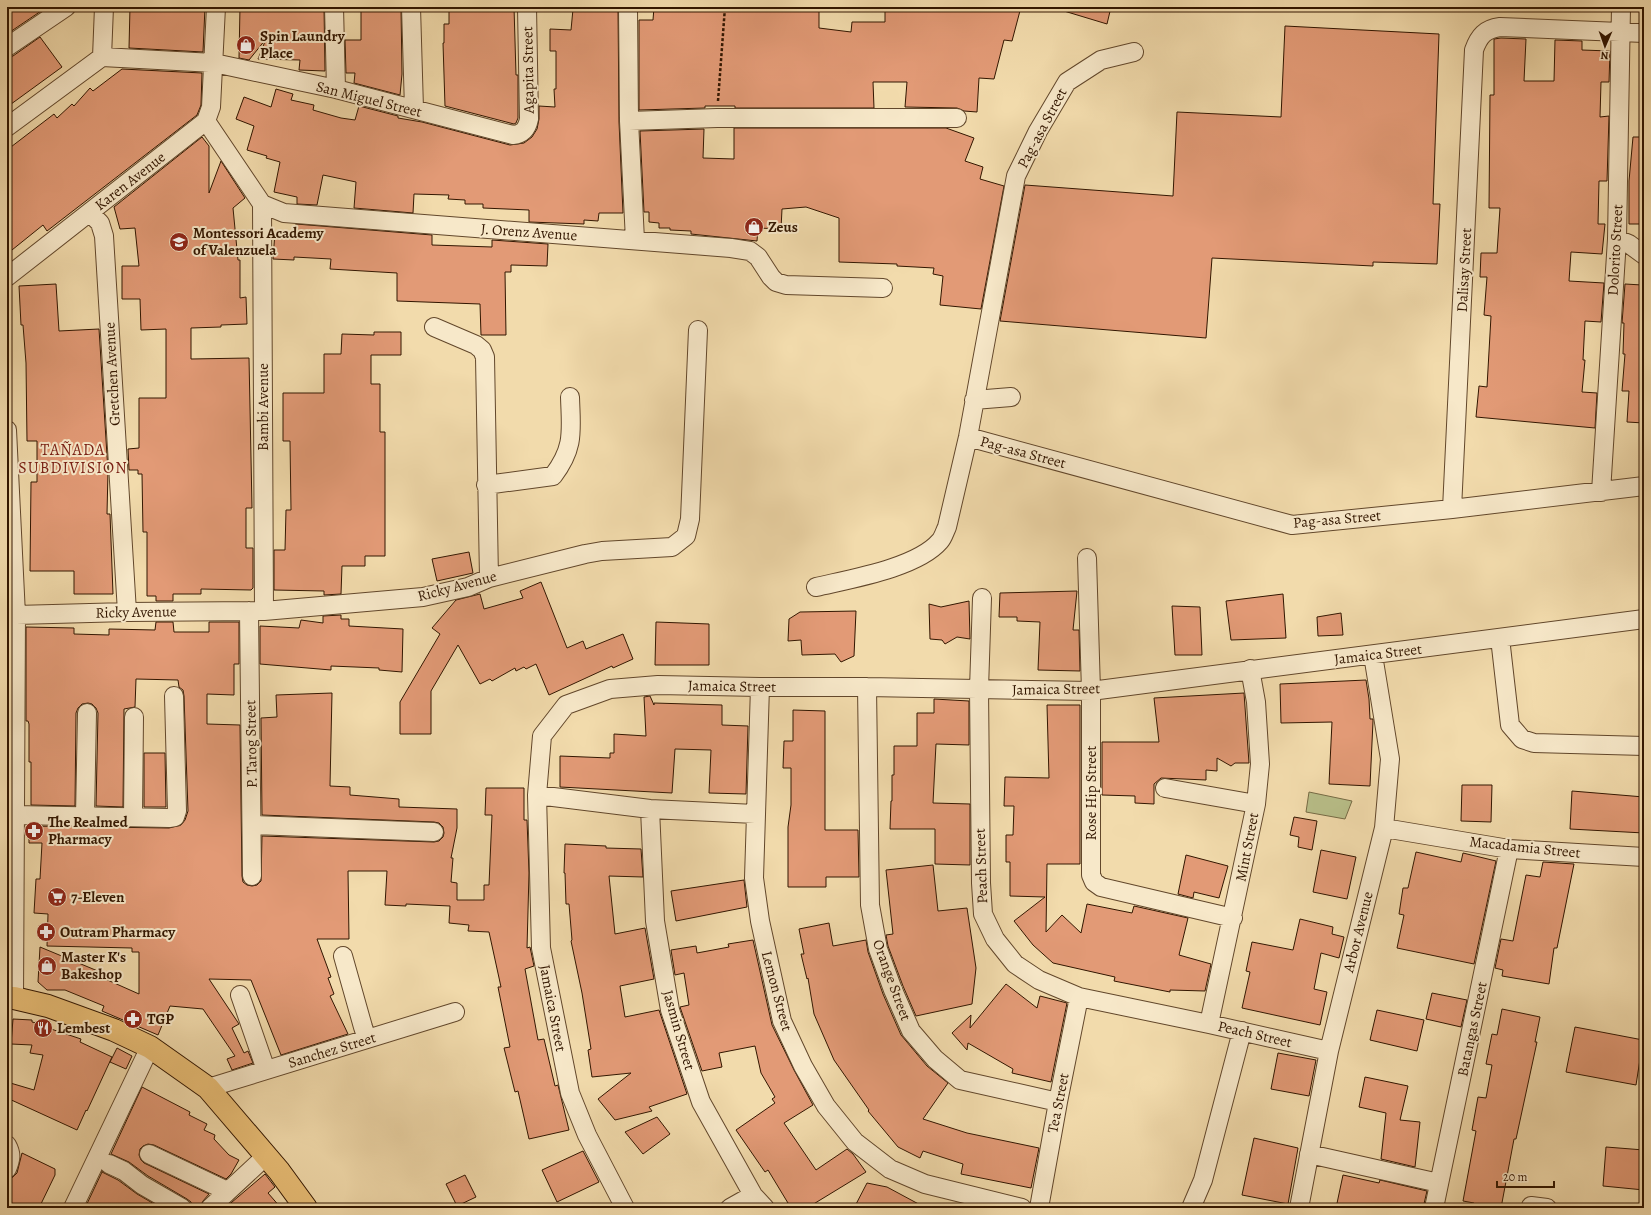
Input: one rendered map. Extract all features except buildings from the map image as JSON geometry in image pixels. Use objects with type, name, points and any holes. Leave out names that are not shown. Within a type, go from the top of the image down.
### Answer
[{"type":"main road","points":[[11,998],[48,1006],[107,1027],[150,1047],[208,1088],[266,1156],[306,1208]]},
{"type":"street","points":[[7,47],[66,7]]},
{"type":"street","points":[[7,127],[102,57],[104,7]]},
{"type":"street","points":[[216,7],[211,107],[206,121],[262,204]]},
{"type":"street","points":[[334,7],[336,90]]},
{"type":"street","points":[[411,7],[414,110]]},
{"type":"street","name":"Agapita Street","points":[[524,132],[529,119],[527,7]]},
{"type":"street","points":[[628,7],[629,121],[635,240]]},
{"type":"street","name":"Dolorito Street","points":[[1601,492],[1617,240],[1621,7]]},
{"type":"street","name":"Dalisay Street","points":[[1452,509],[1474,50],[1477,40],[1483,33],[1492,28],[1500,27],[1620,32]]},
{"type":"street","points":[[1620,32],[1644,33]]},
{"type":"street","name":"Pag-asa Street","points":[[816,587],[893,567],[921,556],[941,541],[947,527],[968,437],[1016,176],[1038,131],[1067,82],[1101,60],[1134,52]]},
{"type":"street","name":"San Miguel Street","points":[[102,57],[214,63],[336,90],[513,135],[524,132]]},
{"type":"street","points":[[629,121],[717,118],[957,118]]},
{"type":"street","name":"Karen Avenue","points":[[7,277],[206,121]]},
{"type":"street","name":"J. Orenz Avenue","points":[[262,204],[284,213],[635,240],[750,251],[758,257],[776,282],[786,285],[883,288]]},
{"type":"street","name":"Bambi Avenue","points":[[256,611],[262,204]]},
{"type":"street","name":"Gretchen Avenue","points":[[90,213],[100,223],[104,236],[127,612]]},
{"type":"street","points":[[1617,240],[1629,244],[1644,255]]},
{"type":"street","points":[[434,327],[476,345],[482,350],[485,357],[486,485],[489,578]]},
{"type":"street","name":"Ricky Avenue","points":[[16,615],[256,611],[362,604],[424,597],[468,587],[489,578],[585,554],[602,551],[672,547],[686,536],[690,519],[698,330]]},
{"type":"street","points":[[486,485],[554,476],[564,462],[571,439],[570,397]]},
{"type":"street","points":[[974,400],[1011,397]]},
{"type":"street","points":[[7,430],[16,615],[11,734],[15,815],[10,862],[11,998]]},
{"type":"street","name":"Pag-asa Street","points":[[968,437],[1292,525],[1452,509],[1644,486]]},
{"type":"street","name":"Rose Hip Street","points":[[1086,558],[1091,691],[1091,875],[1094,882],[1101,887],[1233,918]]},
{"type":"street","name":"Peach Street","points":[[982,598],[979,689],[981,883],[983,914],[995,939],[1014,964],[1039,980],[1078,998],[1209,1024],[1329,1051]]},
{"type":"street","name":"P. Tarog Street","points":[[252,876],[256,611]]},
{"type":"street","name":"Jamaica Street","points":[[625,1208],[587,1135],[570,1093],[541,948],[537,795],[542,736],[566,705],[610,689],[658,685],[760,688],[867,686],[1091,691],[1250,669],[1374,655],[1644,619]]},
{"type":"street","points":[[1500,638],[1510,725],[1522,739],[1534,743],[1644,746]]},
{"type":"street","name":"Arbor Avenue","points":[[1298,1208],[1329,1051],[1384,828],[1390,760],[1374,655]]},
{"type":"street","name":"Mint Street","points":[[1209,1024],[1233,918],[1256,804],[1260,764],[1256,702],[1250,669]]},
{"type":"street","name":"Orange Street","points":[[867,686],[870,905],[878,949],[893,990],[911,1031],[935,1059],[960,1080],[1058,1102]]},
{"type":"street","name":"Lemon Street","points":[[760,688],[754,878],[760,921],[782,1021],[803,1066],[826,1106],[855,1142],[890,1169],[926,1184],[1022,1208]]},
{"type":"street","points":[[15,815],[175,817],[177,811],[174,696]]},
{"type":"street","points":[[85,816],[87,713]]},
{"type":"street","points":[[133,817],[134,717]]},
{"type":"street","points":[[1165,788],[1256,804]]},
{"type":"street","points":[[537,795],[650,809],[756,814]]},
{"type":"street","name":"Jasmin Street","points":[[650,809],[655,921],[670,1010],[701,1102],[759,1202]]},
{"type":"street","points":[[252,825],[434,832]]},
{"type":"street","name":"Macadamia Street","points":[[1384,828],[1509,849],[1644,856]]},
{"type":"street","name":"Batangas Street","points":[[1434,1208],[1509,849]]},
{"type":"street","points":[[343,956],[367,1039]]},
{"type":"street","points":[[240,995],[266,1070]]},
{"type":"street","name":"Tea Street","points":[[1039,1208],[1078,998]]},
{"type":"street","name":"Sanchez Street","points":[[208,1088],[455,1012]]},
{"type":"street","points":[[1191,1208],[1203,1180],[1242,1031]]},
{"type":"street","points":[[73,1208],[150,1047]]},
{"type":"street","points":[[7,1145],[11,1153],[11,1160],[7,1169]]},
{"type":"street","points":[[149,1154],[227,1191]]},
{"type":"street","points":[[1309,1154],[1439,1183]]},
{"type":"street","points":[[212,1207],[227,1191],[266,1156]]},
{"type":"street","points":[[109,1164],[124,1171],[142,1185],[182,1208]]},
{"type":"street","points":[[730,1208],[759,1202]]},
{"type":"path","points":[[717,118],[725,7]]},
{"type":"green space","points":[[1309,792],[1352,801],[1345,819],[1306,812]]},
{"type":"place","name":"Spin Laundry Place","points":[[246,45]]},
{"type":"place","name":"Zeus","points":[[754,227]]},
{"type":"place","name":"Montessori Academy of Valenzuela","points":[[179,242]]},
{"type":"place","name":"The Realmed Pharmacy","points":[[34,831]]},
{"type":"place","name":"7-Eleven","points":[[57,897]]},
{"type":"place","name":"Outram Pharmacy","points":[[46,932]]},
{"type":"place","name":"Master K's Bakeshop","points":[[47,966]]},
{"type":"place","name":"TGP","points":[[133,1019]]},
{"type":"place","name":"Lembest","points":[[43,1028]]},
{"type":"district","name":"TAÑADA SUBDIVISION","points":[[73,458]]}]
